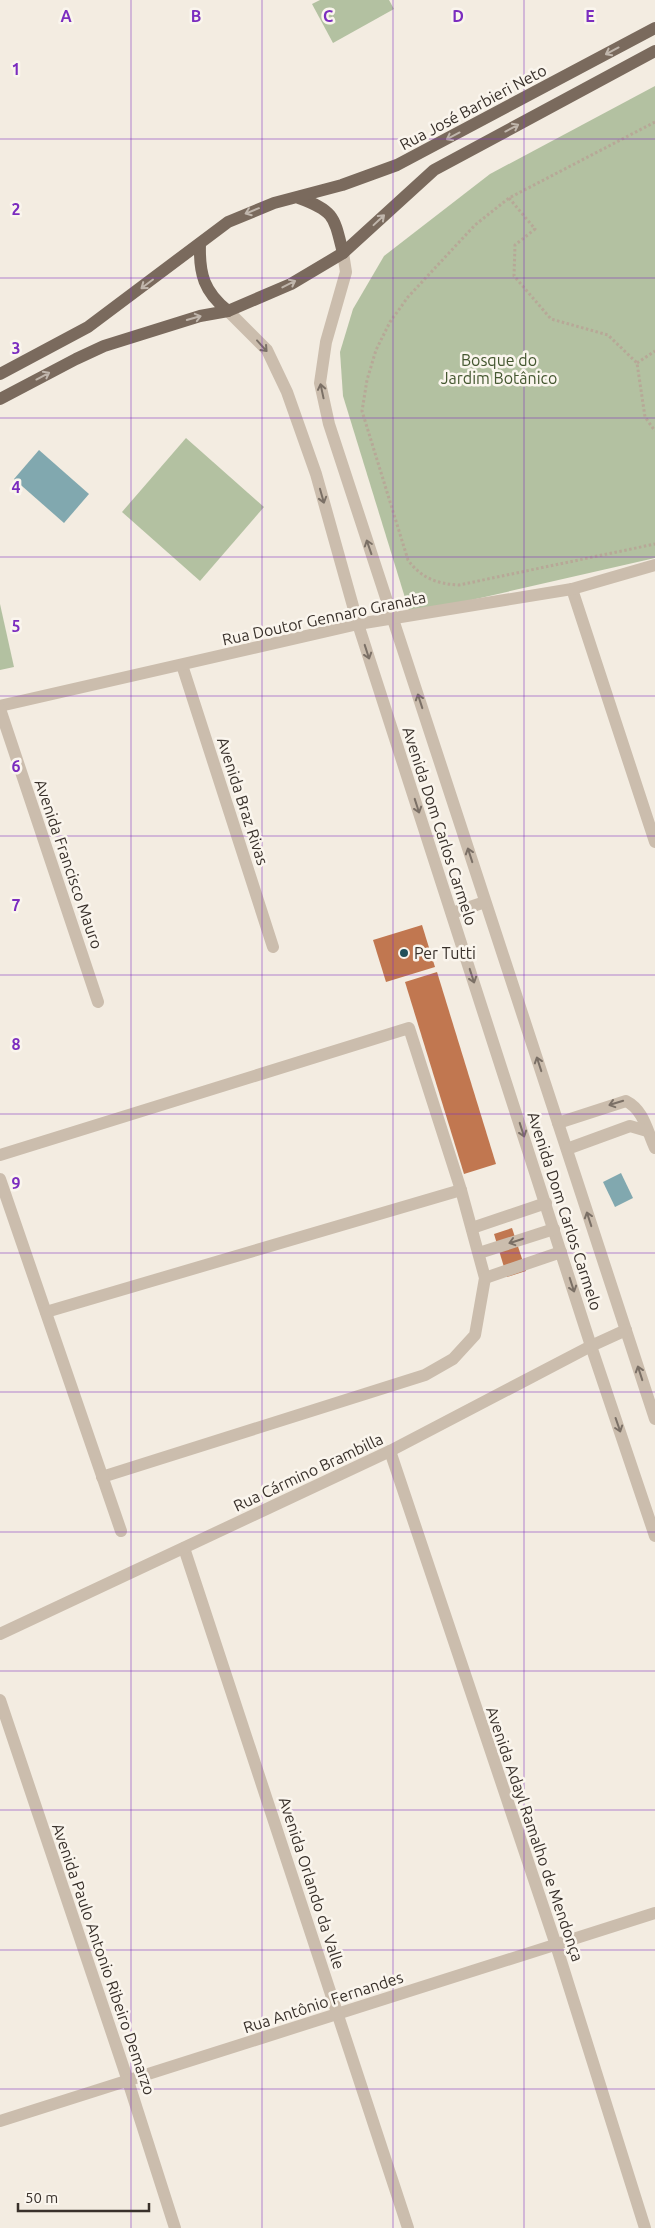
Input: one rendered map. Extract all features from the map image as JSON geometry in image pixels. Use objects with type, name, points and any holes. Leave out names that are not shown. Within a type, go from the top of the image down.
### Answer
[{"type":"main road","name":"Rua José Barbieri Neto","points":[[200,244],[207,236],[228,222],[250,211],[299,198],[397,165],[655,28]]},
{"type":"main road","points":[[0,399],[76,358],[104,346],[200,316],[228,311],[292,284],[343,253],[434,170],[655,51]]},
{"type":"main road","points":[[299,198],[323,207],[334,220],[343,253]]},
{"type":"main road","points":[[200,244],[199,262],[204,282],[214,299],[228,311]]},
{"type":"main road","points":[[0,374],[88,327],[200,244]]},
{"type":"street","name":"Avenida Dom Carlos Carmelo","points":[[343,253],[346,272],[326,342],[320,383],[329,424],[655,1419]]},
{"type":"street","name":"Avenida Dom Carlos Carmelo","points":[[228,311],[267,350],[288,392],[316,474],[358,624],[591,1346],[655,1536]]},
{"type":"street","name":"Rua Doutor Gennaro Granata","points":[[0,707],[358,624],[572,589],[655,565]]},
{"type":"street","points":[[572,589],[655,842]]},
{"type":"street","name":"Avenida Braz Rivas","points":[[182,665],[273,948]]},
{"type":"street","name":"Avenida Francisco Mauro","points":[[0,707],[98,1002]]},
{"type":"street","points":[[452,913],[486,902]]},
{"type":"street","points":[[0,1155],[409,1028],[461,1190],[485,1278],[475,1335],[453,1359],[426,1375],[102,1477]]},
{"type":"street","points":[[558,1123],[622,1100],[637,1108],[655,1148]]},
{"type":"street","points":[[566,1149],[630,1126],[647,1131]]},
{"type":"street","points":[[0,1179],[121,1531]]},
{"type":"street","points":[[46,1312],[461,1190]]},
{"type":"street","points":[[472,1228],[546,1203]]},
{"type":"street","points":[[479,1253],[554,1229]]},
{"type":"street","points":[[485,1278],[561,1252]]},
{"type":"street","name":"Rua Cármino Brambilla","points":[[0,1634],[390,1452],[591,1346],[626,1330]]},
{"type":"street","name":"Avenida Adayl Ramalho de Mendonça","points":[[390,1452],[556,1946],[645,2228]]},
{"type":"street","name":"Avenida Orlando da Valle","points":[[184,1548],[408,2228]]},
{"type":"street","name":"Avenida Paulo Antonio Ribeiro Demarzo","points":[[0,1700],[128,2081],[175,2228]]},
{"type":"street","name":"Rua Antônio Fernandes","points":[[0,2121],[655,1913]]},
{"type":"path","points":[[655,122],[509,198],[474,225],[408,297],[390,322],[376,350],[366,380],[362,411],[408,560],[426,578],[442,584],[458,585],[655,544]]},
{"type":"path","points":[[509,198],[535,229],[515,245],[514,276],[551,319],[608,335],[637,363],[646,417],[655,431]]},
{"type":"path","points":[[637,363],[655,351]]},
{"type":"green space","points":[[320,0],[389,0],[394,9],[333,43],[312,4]]},
{"type":"green space","name":"Bosque do Jardim Botânico","points":[[655,86],[655,558],[410,614],[343,396],[340,352],[353,309],[384,256],[490,174]]},
{"type":"green space","points":[[186,438],[264,507],[200,581],[122,512]]},
{"type":"green space","points":[[0,604],[14,667],[0,670]]},
{"type":"water","points":[[39,450],[89,494],[64,523],[14,479]]},
{"type":"water","points":[[621,1173],[633,1198],[615,1207],[603,1182]]},
{"type":"building","name":"Per Tutti","points":[[422,925],[435,967],[386,982],[373,940]]},
{"type":"building","points":[[437,972],[496,1164],[464,1174],[405,982]]},
{"type":"building","points":[[512,1228],[526,1271],[507,1277],[494,1234]]},
{"type":"place","name":"Per Tutti","points":[[404,953]]}]
